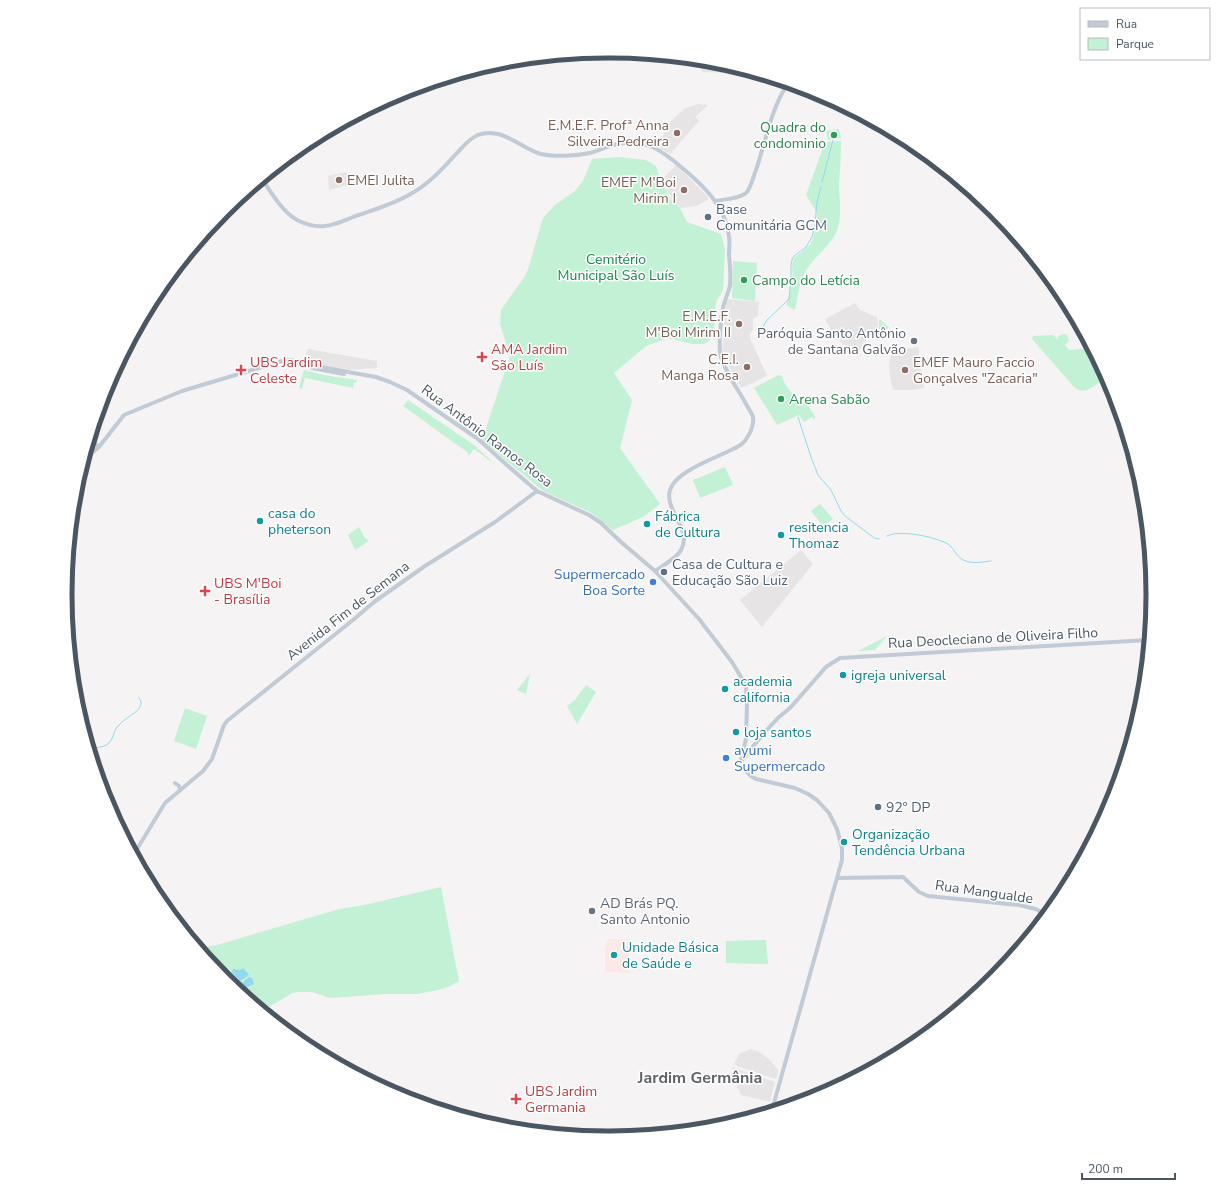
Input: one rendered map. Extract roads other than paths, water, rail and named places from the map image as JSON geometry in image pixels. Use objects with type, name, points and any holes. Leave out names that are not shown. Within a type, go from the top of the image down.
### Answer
[{"type":"street","points":[[716,201],[739,196],[747,192],[750,187],[779,99],[786,88]]},
{"type":"street","points":[[264,183],[276,200],[292,216],[312,225],[327,226],[366,213],[413,193],[428,183],[466,142],[483,133],[501,134],[538,153],[558,156],[590,153],[618,144],[639,144],[650,146],[664,153],[698,181],[716,201],[726,222],[729,235],[730,285],[723,308],[720,353],[724,365],[753,418],[749,435],[742,445],[681,475],[672,484],[669,491],[669,504],[682,528],[684,544],[678,554],[655,571]]},
{"type":"street","name":"Rua Antônio Ramos Rosa","points":[[99,447],[124,416],[182,391],[282,361],[292,360],[303,366],[324,371],[382,380],[407,390],[478,439],[537,491],[595,518],[655,571],[699,619],[732,662],[746,688],[747,725],[746,739],[741,760]]},
{"type":"street","points":[[92,454],[99,447],[95,443]]},
{"type":"street","name":"Avenida Fim de Semana","points":[[137,849],[165,803],[207,766],[212,759],[224,724],[230,718],[348,625],[374,602],[425,566],[495,522],[537,491]]},
{"type":"street","name":"Rua Deocleciano de Oliveira Filho","points":[[741,760],[763,734],[791,707],[826,667],[840,658],[1143,640]]},
{"type":"street","points":[[741,760],[744,769],[751,776],[760,780],[787,786],[803,792],[817,800],[829,814],[837,829],[842,848],[842,860],[838,878],[823,925],[773,1105]]},
{"type":"street","points":[[175,783],[179,786],[180,790]]},
{"type":"street","name":"Rua Mangualde","points":[[838,878],[904,877],[919,892],[928,896],[1019,905],[1036,909],[1041,912]]},
{"type":"water","points":[[243,968],[249,975],[240,981],[232,972],[233,969],[240,970]]},
{"type":"water","points":[[249,977],[252,978],[254,984],[247,987],[246,990],[241,984]]},
{"type":"waterway","points":[[822,182],[833,140]]},
{"type":"waterway","points":[[759,334],[767,320],[789,299],[792,260],[794,256],[806,247],[812,237],[817,202],[821,187]]},
{"type":"waterway","points":[[798,417],[818,475],[831,490],[841,511],[845,516],[874,538],[879,539]]},
{"type":"waterway","points":[[887,536],[900,533],[935,539],[948,544],[963,560],[975,563],[991,561]]},
{"type":"waterway","points":[[95,748],[108,744],[117,727],[139,709],[141,706],[141,701],[139,698]]},
{"type":"place","name":"E.M.E.F. Profª Anna Silveira Pedreira","points":[[677,133]]},
{"type":"place","name":"Quadra do condominio","points":[[834,135]]},
{"type":"place","name":"EMEI Julita","points":[[339,180]]},
{"type":"place","name":"EMEF M'Boi Mirim I","points":[[684,190]]},
{"type":"place","name":"Base Comunitária GCM","points":[[708,217]]},
{"type":"place","name":"Campo do Letícia","points":[[744,280]]},
{"type":"place","name":"E.M.E.F. M'Boi Mirim II","points":[[739,324]]},
{"type":"place","name":"Paróquia Santo Antônio de Santana Galvão","points":[[914,341]]},
{"type":"place","name":"AMA Jardim São Luís","points":[[482,357]]},
{"type":"place","name":"C.E.I. Manga Rosa","points":[[747,367]]},
{"type":"place","name":"UBS Jardim Celeste","points":[[241,370]]},
{"type":"place","name":"EMEF Mauro Faccio Gonçalves \"Zacaria\"","points":[[905,370]]},
{"type":"place","name":"Arena Sabão","points":[[781,399]]},
{"type":"place","name":"casa do pheterson","points":[[260,521]]},
{"type":"place","name":"Fábrica de Cultura","points":[[647,524]]},
{"type":"place","name":"resitencia Thomaz","points":[[781,535]]},
{"type":"place","name":"Casa de Cultura e Educação São Luiz","points":[[664,572]]},
{"type":"place","name":"Supermercado Boa Sorte","points":[[653,582]]},
{"type":"place","name":"UBS M'Boi - Brasília","points":[[205,591]]},
{"type":"place","name":"igreja universal","points":[[843,675]]},
{"type":"place","name":"academia california","points":[[725,689]]},
{"type":"place","name":"loja santos","points":[[736,732]]},
{"type":"place","name":"ayumi Supermercado","points":[[726,758]]},
{"type":"place","name":"92º DP","points":[[878,807]]},
{"type":"place","name":"Organização Tendência Urbana","points":[[844,842]]},
{"type":"place","name":"AD Brás PQ. Santo Antonio","points":[[592,911]]},
{"type":"place","name":"Unidade Básica de Saúde e","points":[[614,955]]},
{"type":"place","name":"UBS Jardim Germania","points":[[516,1099]]},
{"type":"district","name":"Jardim Germânia","points":[[700,1078]]},
{"type":"park label","name":"Cemitério Municipal São Luís","points":[[616,268]]}]
